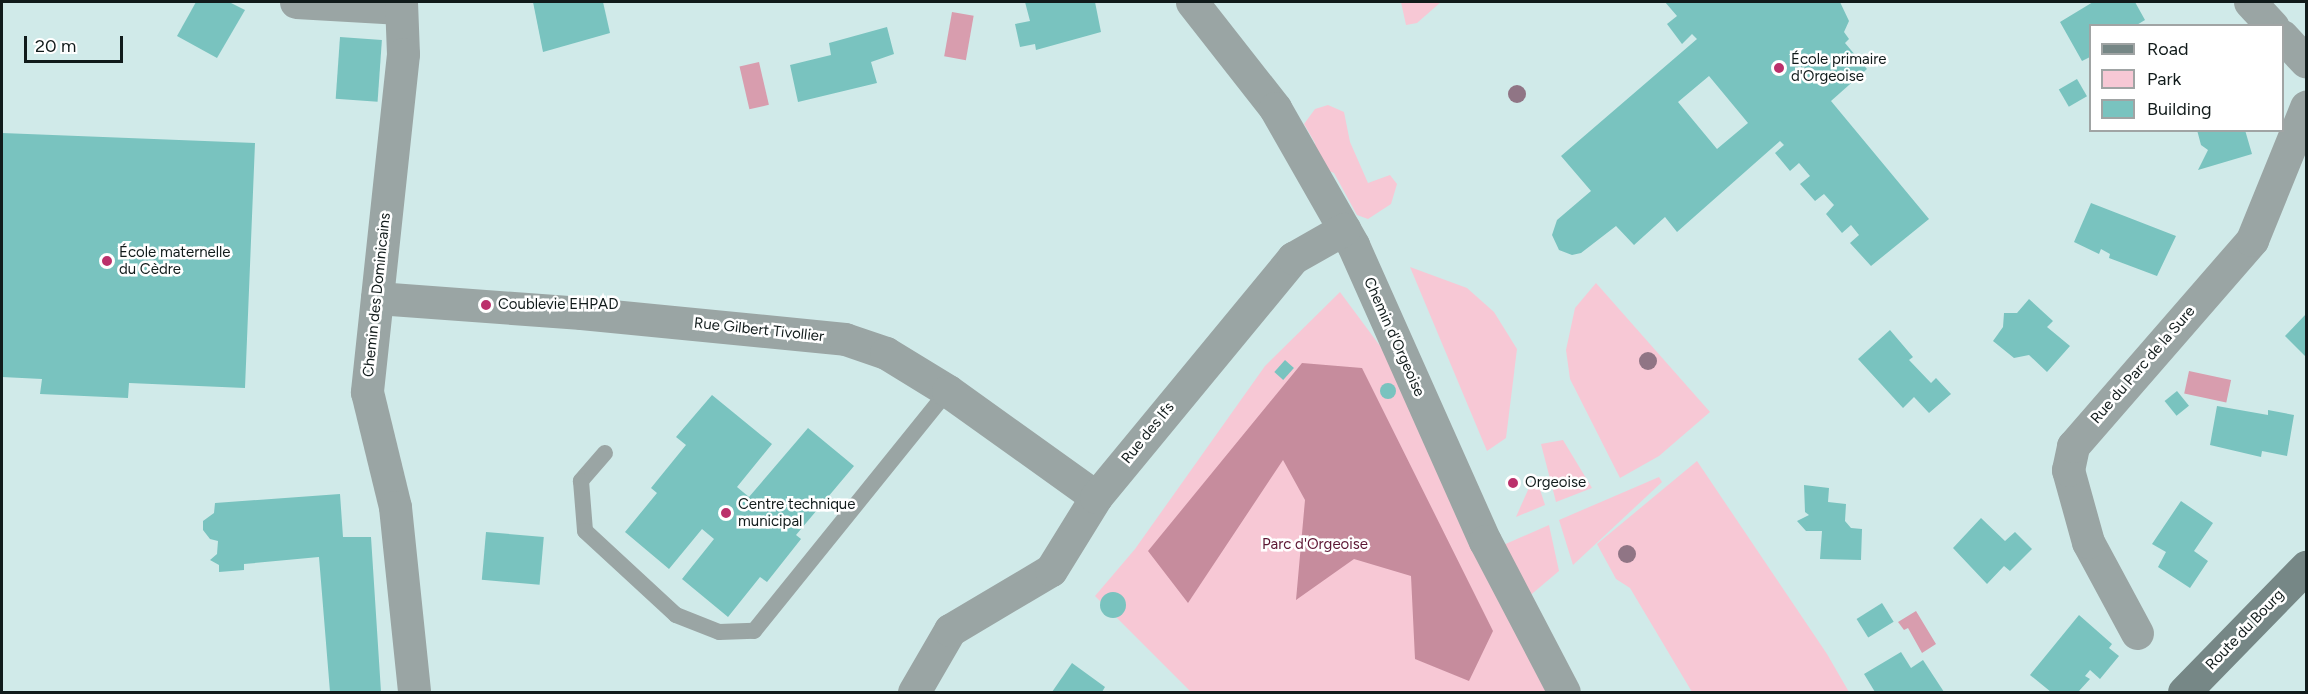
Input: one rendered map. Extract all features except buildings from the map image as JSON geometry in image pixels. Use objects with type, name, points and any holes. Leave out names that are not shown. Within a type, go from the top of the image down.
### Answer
[{"type":"main road","name":"Route du Bourg","points":[[2184,693],[2307,567]]},
{"type":"street","points":[[296,2],[401,5]]},
{"type":"street","name":"Chemin d'Orgeoise","points":[[1192,2],[1275,108],[1344,229],[1485,541],[1564,693]]},
{"type":"street","points":[[2250,2],[2270,24]]},
{"type":"street","name":"Chemin des Dominicains","points":[[401,5],[403,54],[367,392],[395,507],[414,693]]},
{"type":"street","points":[[2284,37],[2307,62]]},
{"type":"street","name":"Rue du Parc de la Sure","points":[[2137,633],[2088,542],[2068,470],[2073,446],[2252,240],[2307,107]]},
{"type":"street","name":"Rue des Ifs","points":[[914,693],[950,630],[1051,570],[1096,497],[1293,258],[1344,229]]},
{"type":"street","name":"Rue Gilbert Tivollier","points":[[377,298],[581,313],[845,339],[886,353],[948,391],[1096,497]]},
{"type":"lane","points":[[605,453],[581,481],[585,531],[676,615],[719,632],[754,631],[948,391]]},
{"type":"green space","points":[[1401,2],[1441,2],[1417,23],[1406,25]]},
{"type":"green space","points":[[1328,105],[1344,112],[1350,142],[1368,183],[1390,175],[1397,184],[1391,204],[1368,219],[1357,215],[1334,173],[1322,168],[1313,151],[1315,143],[1304,124],[1315,109]]},
{"type":"green space","points":[[1410,267],[1467,288],[1494,312],[1517,349],[1506,438],[1487,451]]},
{"type":"green space","points":[[1596,283],[1710,412],[1659,456],[1620,478],[1570,379],[1566,350],[1575,308]]},
{"type":"green space","name":"Parc d'Orgeoise","points":[[1340,292],[1386,354],[1552,692],[1191,692],[1095,596],[1135,549],[1265,366]]},
{"type":"green space","points":[[1302,363],[1362,368],[1493,631],[1469,681],[1415,659],[1411,576],[1354,559],[1296,600],[1305,500],[1283,460],[1188,603],[1148,551]]},
{"type":"green space","points":[[1563,440],[1592,488],[1556,502],[1541,444]]},
{"type":"green space","points":[[1697,461],[1827,654],[1849,692],[1692,692],[1630,588],[1616,579],[1597,544]]},
{"type":"green space","points":[[1535,474],[1545,505],[1516,517]]},
{"type":"green space","points":[[1659,477],[1662,482],[1573,565],[1559,520]]},
{"type":"green space","points":[[1549,525],[1559,571],[1527,598],[1501,546]]},
{"type":"shaded area","points":[[952,12],[974,16],[966,60],[944,56]]},
{"type":"shaded area","points":[[759,62],[769,105],[749,109],[740,66]]},
{"type":"shaded area","points":[[2189,371],[2231,380],[2226,402],[2184,393]]},
{"type":"shaded area","points":[[1916,611],[1936,644],[1922,653],[1908,628],[1904,630],[1898,622]]},
{"type":"place","name":"École primaire d'Orgeoise","points":[[1779,68]]},
{"type":"place","name":"École maternelle du Cèdre","points":[[107,261]]},
{"type":"place","name":"Coublevie EHPAD","points":[[486,305]]},
{"type":"place","name":"Orgeoise","points":[[1513,483]]},
{"type":"place","name":"Centre technique municipal","points":[[726,513]]}]
